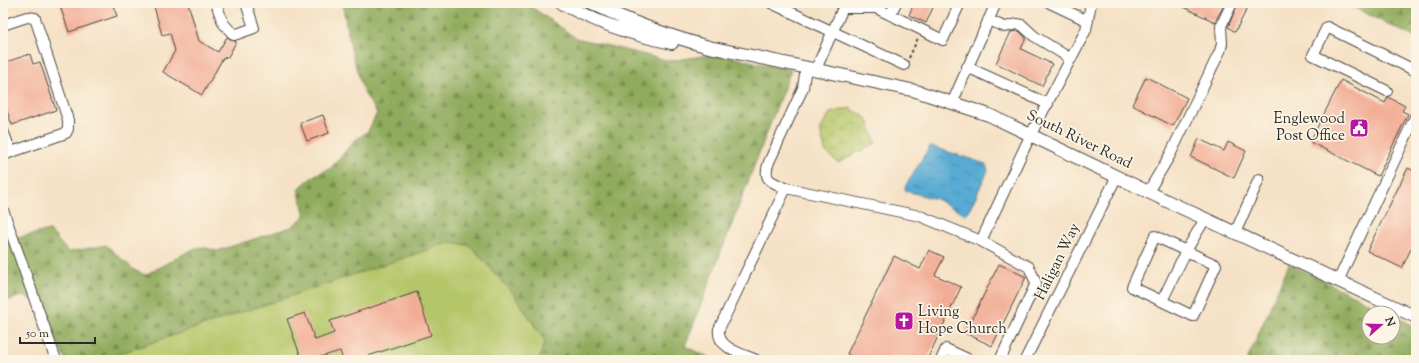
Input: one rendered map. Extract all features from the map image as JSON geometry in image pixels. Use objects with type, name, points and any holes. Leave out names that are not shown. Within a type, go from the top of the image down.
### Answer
[{"type":"main road","name":"South River Road","points":[[562,3],[584,16],[630,33],[671,43],[709,47]]},
{"type":"main road","name":"South River Road","points":[[592,3],[636,23],[709,47],[916,91],[953,101],[1031,134],[1148,192],[1338,280],[1416,318]]},
{"type":"street","points":[[216,3],[223,23],[234,35],[254,28],[246,3]]},
{"type":"street","points":[[771,3],[833,32],[906,63]]},
{"type":"street","points":[[890,15],[896,3]]},
{"type":"street","points":[[960,3],[943,40],[876,8],[845,6],[833,32],[811,68],[768,162],[766,173],[767,177],[772,182],[786,188],[920,216],[981,241],[1029,267],[1036,283],[1000,360]]},
{"type":"street","points":[[953,101],[996,3]]},
{"type":"street","points":[[1050,3],[1088,21]]},
{"type":"street","points":[[981,241],[1031,134],[1086,30],[1091,3]]},
{"type":"street","points":[[1148,192],[1170,155],[1220,51],[1222,44],[1221,26],[1232,3]]},
{"type":"street","points":[[3,25],[27,17],[35,18],[68,120],[68,129],[66,133],[7,153],[3,131]]},
{"type":"street","points":[[988,20],[1005,27],[1017,24],[1022,25],[1034,36],[1072,59]]},
{"type":"street","points":[[1387,91],[1313,55],[1327,27],[1416,72]]},
{"type":"street","points":[[968,67],[1048,104]]},
{"type":"street","points":[[1338,280],[1415,120]]},
{"type":"street","name":"Haligan Way","points":[[1025,360],[1117,176]]},
{"type":"street","points":[[1235,232],[1258,179]]},
{"type":"street","points":[[756,360],[723,344],[720,339],[719,329],[786,188]]},
{"type":"street","points":[[3,210],[56,360]]},
{"type":"street","points":[[1162,301],[1186,251],[1205,219]]},
{"type":"street","points":[[1156,236],[1186,251],[1216,266],[1193,316],[1132,287],[1156,236]]},
{"type":"street","points":[[941,360],[946,349],[970,360]]},
{"type":"path","points":[[906,63],[922,30]]},
{"type":"green space","points":[[342,3],[526,3],[576,38],[670,61],[716,54],[791,70],[685,346],[715,360],[539,360],[545,341],[515,296],[471,246],[451,242],[100,360],[66,360],[38,301],[22,296],[3,302],[3,220],[9,240],[49,230],[69,252],[106,245],[134,270],[145,275],[195,248],[203,247],[217,251],[291,227],[305,216],[298,189],[315,175],[331,168],[353,142],[368,131],[377,113],[364,93],[352,54]]},
{"type":"green space","points":[[1345,3],[1416,3],[1416,38]]},
{"type":"green space","points":[[850,108],[867,118],[876,143],[838,163],[825,151],[820,130],[830,113]]},
{"type":"green space","points":[[451,241],[471,246],[515,296],[545,341],[539,360],[100,360]]},
{"type":"green space","points":[[1289,264],[1373,305],[1361,305],[1361,345],[1401,345],[1401,319],[1416,327],[1416,360],[1247,360]]},
{"type":"water","points":[[930,146],[986,164],[988,170],[969,211],[965,214],[936,199],[906,191],[905,187]]},
{"type":"building","points":[[59,3],[112,3],[117,16],[69,32]]},
{"type":"building","points":[[153,3],[188,3],[199,41],[218,52],[227,37],[236,42],[228,57],[223,58],[202,95],[163,72],[175,51],[170,33],[162,35]]},
{"type":"building","points":[[914,3],[935,3],[926,23],[909,15]]},
{"type":"building","points":[[1175,3],[1225,3],[1215,22]]},
{"type":"building","points":[[1238,3],[1250,3],[1235,32],[1228,27]]},
{"type":"building","points":[[1019,31],[1026,38],[1021,49],[1052,64],[1042,86],[996,63],[1011,32]]},
{"type":"building","points":[[30,54],[33,64],[40,62],[56,110],[12,125],[3,99],[3,63]]},
{"type":"building","points":[[1146,77],[1187,98],[1173,126],[1132,105]]},
{"type":"building","name":"Englewood Post Office","points":[[1341,80],[1385,103],[1388,97],[1405,106],[1402,111],[1408,114],[1378,176],[1310,142]]},
{"type":"building","points":[[323,115],[329,133],[307,141],[300,123]]},
{"type":"building","points":[[1199,139],[1224,151],[1228,142],[1246,151],[1234,178],[1191,157]]},
{"type":"building","points":[[1408,168],[1416,172],[1416,238],[1402,268],[1367,251]]},
{"type":"building","name":"Living Hope Church","points":[[929,250],[944,257],[935,275],[961,287],[927,360],[859,360],[847,354],[894,256],[920,269]]},
{"type":"building","points":[[999,264],[1026,277],[992,346],[965,333]]},
{"type":"building","points":[[417,292],[431,335],[356,360],[343,360],[340,351],[320,357],[321,360],[302,360],[287,319],[305,313],[315,340],[334,333],[330,321]]},
{"type":"place","name":"Englewood Post Office","points":[[1359,128]]},
{"type":"place","name":"Living Hope Church","points":[[904,321]]}]
